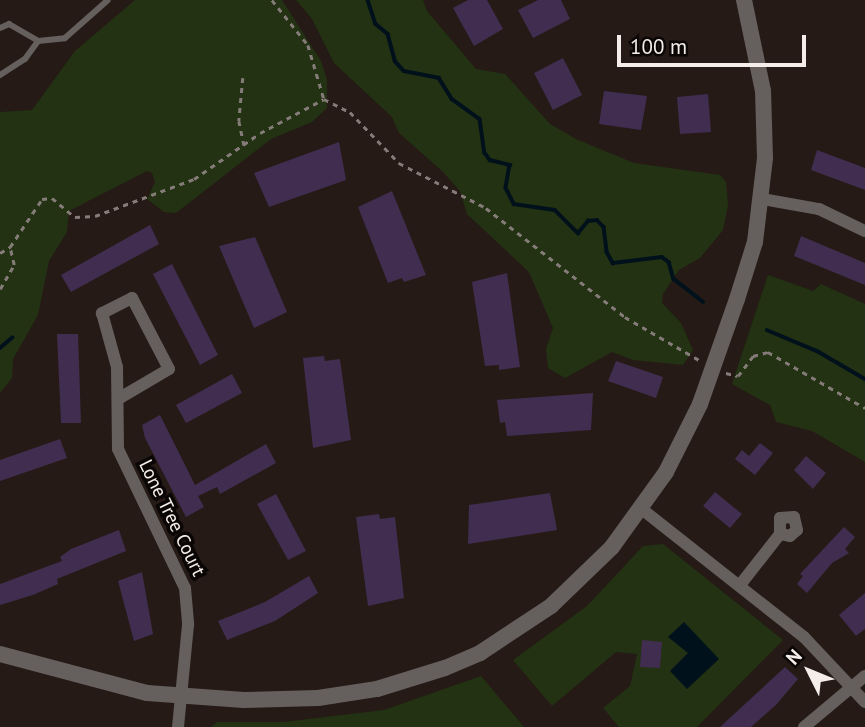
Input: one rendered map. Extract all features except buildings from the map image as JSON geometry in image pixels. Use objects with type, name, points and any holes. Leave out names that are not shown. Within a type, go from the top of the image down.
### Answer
[{"type":"street","points":[[0,654],[107,685],[180,697],[318,698],[377,689],[445,668],[491,646],[551,606],[643,510],[685,436],[714,367],[755,242],[762,199],[763,90],[744,0]]},
{"type":"street","points":[[762,199],[819,209],[865,232]]},
{"type":"street","name":"Lone Tree Court","points":[[118,399],[169,369],[132,298],[102,313],[117,367],[116,434],[125,470],[185,588],[188,625],[178,727]]},
{"type":"street","points":[[643,510],[804,637],[865,702]]},
{"type":"street","points":[[740,585],[780,534]]},
{"type":"street","points":[[804,727],[865,676]]},
{"type":"lane","points":[[0,28],[9,24],[38,41],[73,34],[108,0]]},
{"type":"lane","points":[[0,75],[25,60],[38,41]]},
{"type":"path","points":[[272,0],[308,46],[324,99],[350,112],[399,163],[469,197],[625,317],[714,367],[738,376],[753,356],[768,352],[865,408]]},
{"type":"path","points":[[243,78],[239,121],[244,145]]},
{"type":"path","points":[[0,253],[10,247],[37,204],[47,197],[69,215],[95,216],[194,179],[244,145],[324,99]]},
{"type":"path","points":[[0,289],[14,265],[10,247]]},
{"type":"green space","points":[[135,0],[282,0],[321,61],[327,80],[327,108],[312,122],[271,139],[176,213],[164,212],[147,199],[155,182],[152,173],[147,171],[69,211],[67,232],[49,261],[38,315],[13,359],[12,378],[0,393],[0,112],[32,110],[75,51]]},
{"type":"green space","points":[[296,0],[423,0],[427,11],[476,69],[505,74],[550,124],[576,139],[634,163],[720,175],[726,182],[728,205],[723,230],[700,258],[679,270],[663,294],[662,303],[681,323],[693,350],[683,365],[633,360],[612,352],[565,378],[548,368],[546,349],[553,328],[529,272],[467,214],[460,191],[399,133],[392,117],[334,63],[312,19]]},
{"type":"green space","points":[[768,275],[813,291],[821,284],[865,304],[865,462],[812,431],[776,422],[770,405],[732,384]]},
{"type":"green space","points":[[663,544],[783,640],[697,727],[619,727],[603,708],[630,686],[637,654],[616,652],[552,706],[513,660],[587,606],[643,546]]},
{"type":"green space","points":[[481,676],[524,727],[211,727],[217,722],[283,722],[384,710]]},
{"type":"water","points":[[684,622],[719,659],[687,689],[670,671],[688,653],[668,637]]},
{"type":"waterway","points":[[368,0],[376,24],[388,34],[395,61],[404,71],[439,78],[452,99],[480,119],[485,153],[490,160],[510,165],[506,188],[514,204],[555,210],[578,233],[588,221],[597,220],[604,227],[607,252],[613,263],[662,257],[669,262],[674,279],[703,302]]},
{"type":"waterway","points":[[767,330],[819,352],[865,379]]},
{"type":"waterway","points":[[0,348],[12,338]]}]
